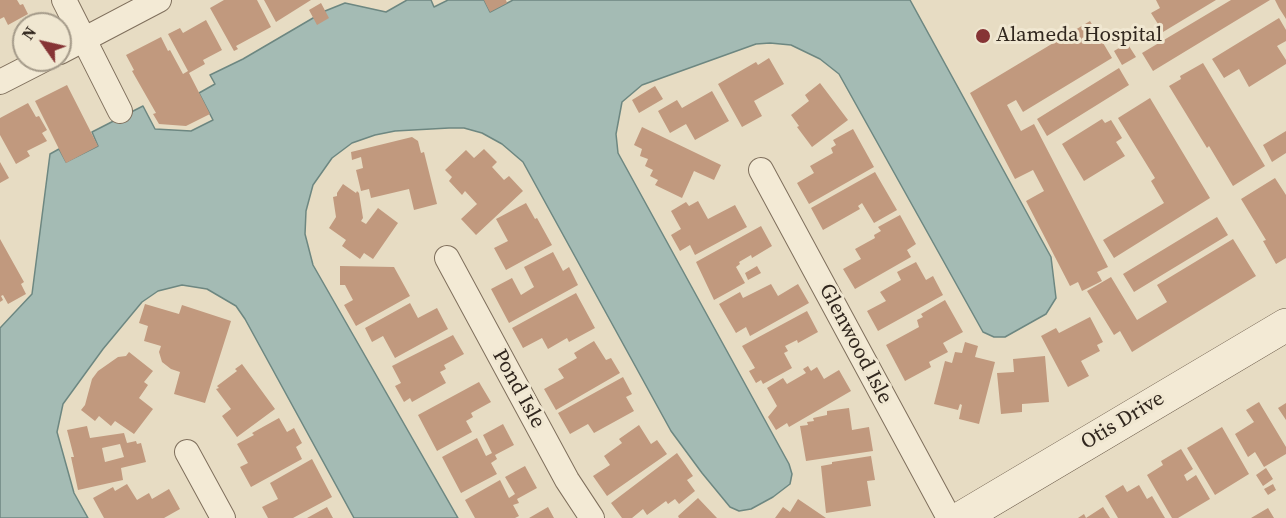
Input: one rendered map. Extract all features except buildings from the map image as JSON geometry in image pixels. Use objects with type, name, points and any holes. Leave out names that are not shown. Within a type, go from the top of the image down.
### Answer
[{"type":"main road","name":"Otis Drive","points":[[961,518],[1286,325]]},
{"type":"street","points":[[64,0],[120,111]]},
{"type":"street","points":[[72,46],[159,0]]},
{"type":"street","points":[[0,82],[20,72]]},
{"type":"street","name":"Glenwood Isle","points":[[761,170],[949,518]]},
{"type":"street","name":"Pond Isle","points":[[447,258],[567,480],[592,518]]},
{"type":"street","points":[[187,452],[223,518]]},
{"type":"water","points":[[407,0],[431,0],[434,7],[448,0],[484,0],[490,12],[513,0],[910,0],[1051,257],[1056,298],[1046,314],[1005,337],[994,337],[983,332],[839,74],[820,59],[791,45],[756,44],[642,85],[622,102],[616,134],[618,153],[789,464],[792,474],[790,484],[773,497],[751,509],[739,511],[730,507],[671,431],[523,162],[502,144],[482,133],[464,128],[449,128],[395,131],[352,143],[332,158],[313,185],[306,211],[305,234],[313,265],[458,518],[354,518],[236,306],[207,289],[182,285],[158,291],[142,302],[103,349],[63,404],[57,432],[74,493],[88,518],[0,518],[0,328],[32,294],[50,154],[59,149],[66,162],[98,146],[92,132],[143,106],[155,129],[191,131],[213,120],[199,93],[215,84],[210,75],[243,59],[325,11],[345,3],[386,12]]},
{"type":"place","name":"Alameda Hospital","points":[[983,36]]}]
